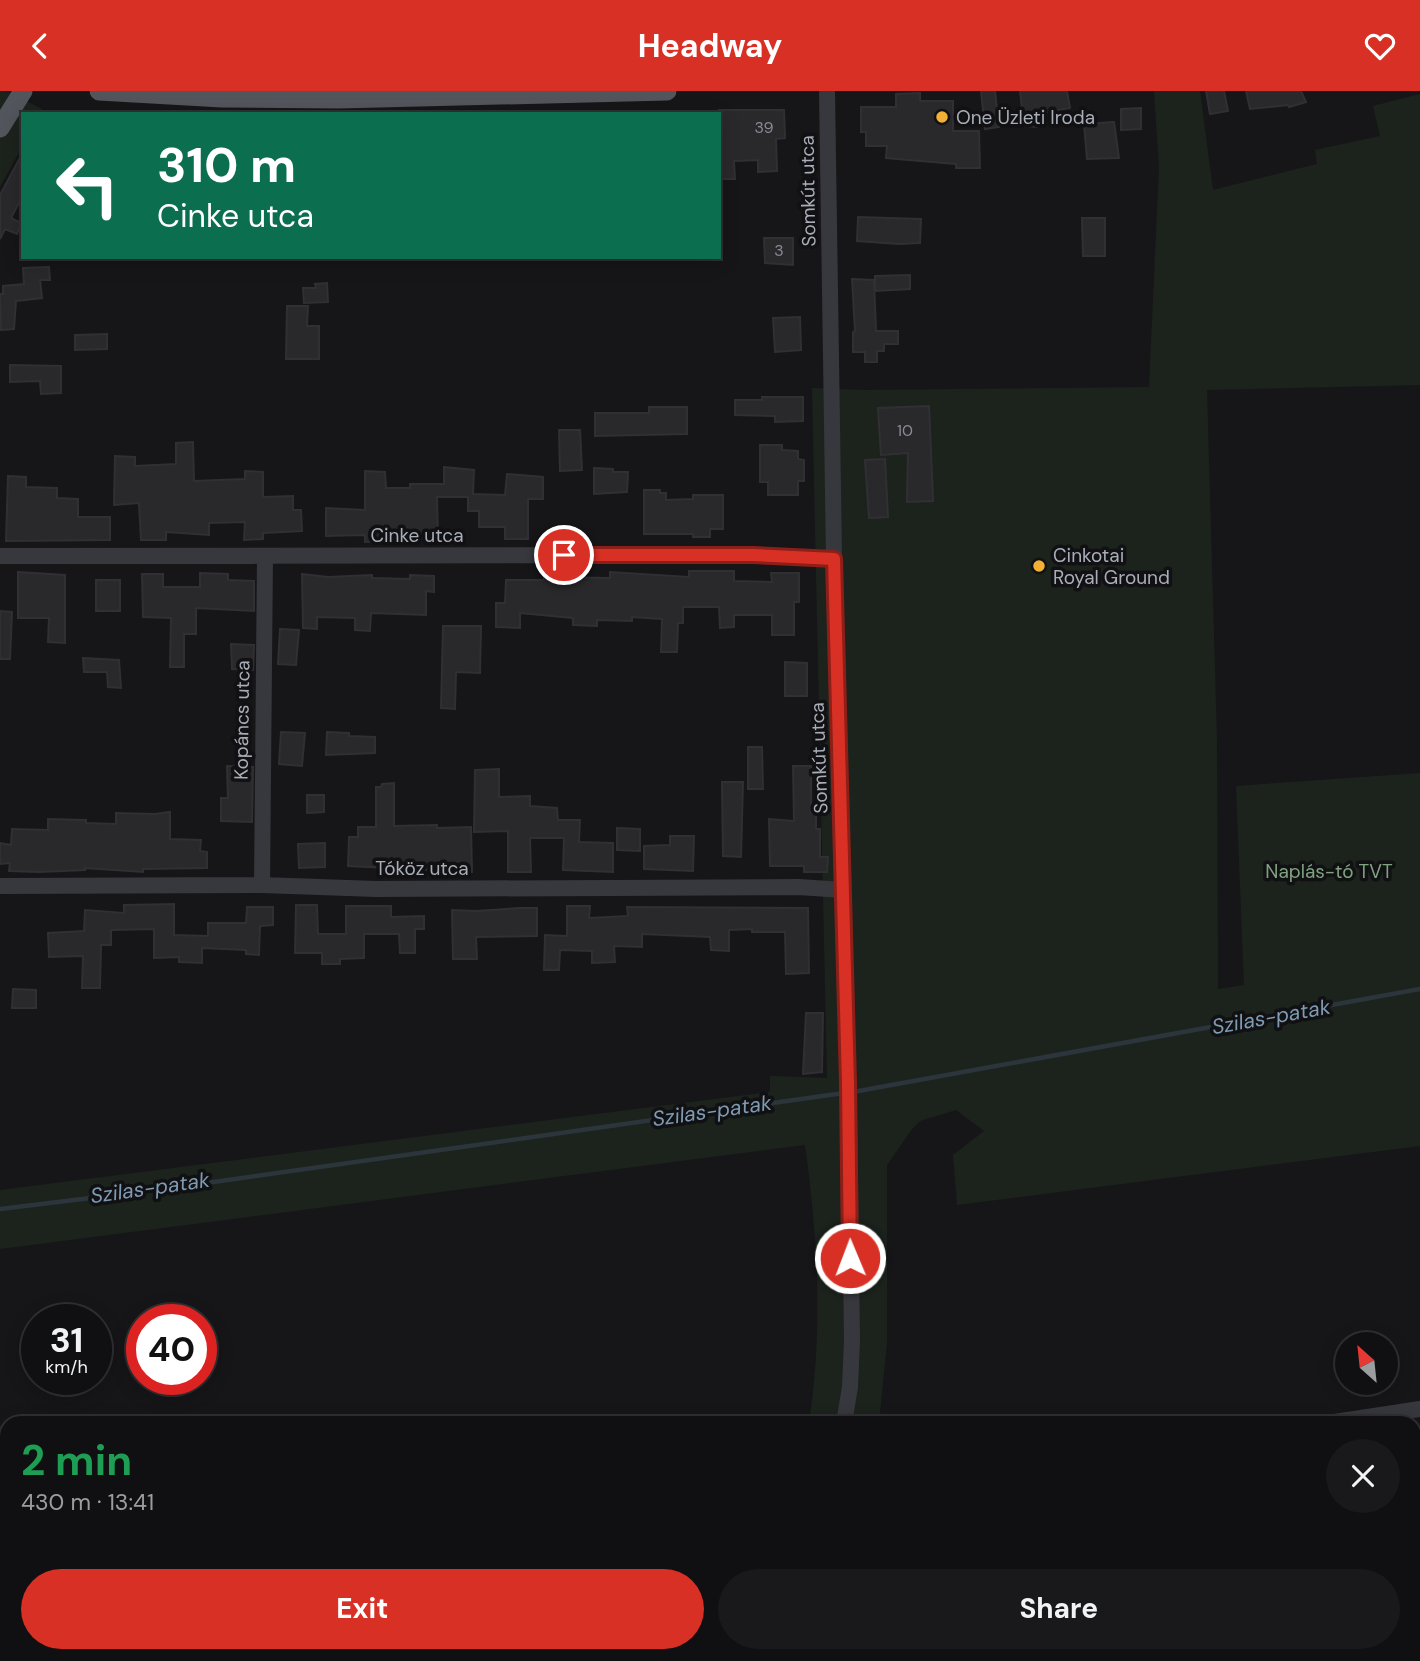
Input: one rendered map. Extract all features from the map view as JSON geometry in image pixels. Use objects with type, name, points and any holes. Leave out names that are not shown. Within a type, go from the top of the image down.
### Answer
[{"type":"main road","points":[[0,128],[23,91]]},
{"type":"main road","points":[[99,91],[222,99],[667,91]]},
{"type":"street","name":"Somkút utca","points":[[827,91],[834,559],[849,1108],[852,1340],[850,1387],[845,1416]]},
{"type":"street","name":"Cinke utca","points":[[0,557],[753,555],[834,559]]},
{"type":"street","name":"Kopáncs utca","points":[[262,885],[265,556]]},
{"type":"street","name":"Tóköz utca","points":[[0,886],[262,885],[376,889],[799,887],[843,890]]},
{"type":"street","points":[[1374,1416],[1420,1409]]},
{"type":"green space","points":[[0,91],[6,91],[42,109],[41,112],[21,112],[21,149],[0,187]]},
{"type":"green space","name":"Naplás-tó TVT","points":[[1154,91],[1200,91],[1213,190],[1317,164],[1315,150],[1380,136],[1373,106],[1420,94],[1420,385],[1207,390],[1217,741],[1218,989],[1244,985],[1236,786],[1420,773],[1420,1146],[957,1205],[953,1155],[984,1131],[956,1110],[920,1121],[887,1165],[887,1342],[880,1416],[810,1416],[816,1353],[817,1284],[805,1145],[0,1249],[0,1190],[770,1092],[770,1076],[827,1078],[812,388],[865,390],[1149,387],[1159,168]]},
{"type":"building","points":[[981,91],[995,91],[999,127],[985,129]]},
{"type":"building","points":[[1020,91],[1067,91],[1070,108],[1035,114],[1037,127],[1024,126]]},
{"type":"building","points":[[1206,91],[1224,91],[1228,111],[1210,114]]},
{"type":"building","points":[[1246,91],[1301,91],[1306,102],[1289,107],[1250,109]]},
{"type":"building","points":[[920,93],[920,101],[953,101],[953,131],[979,131],[980,168],[956,168],[956,164],[886,158],[887,146],[866,146],[866,132],[861,132],[861,107],[896,107],[896,94]]},
{"type":"building","points":[[1141,108],[1141,129],[1121,130],[1121,109]]},
{"type":"building","points":[[784,110],[785,138],[776,139],[777,171],[758,172],[758,160],[734,161],[735,179],[721,179],[719,112]]},
{"type":"building","points":[[1114,122],[1119,158],[1087,159],[1084,124]]},
{"type":"building","points":[[21,156],[21,199],[11,218],[21,223],[17,234],[5,229],[0,239],[0,195]]},
{"type":"building","points":[[858,217],[921,219],[920,243],[857,241]]},
{"type":"building","points":[[1082,218],[1105,218],[1105,256],[1083,256]]},
{"type":"building","points":[[764,238],[793,238],[793,265],[765,263]]},
{"type":"building","points":[[49,267],[50,280],[40,280],[42,298],[16,301],[14,329],[1,330],[0,294],[3,294],[3,286],[24,284],[23,268]]},
{"type":"building","points":[[910,275],[910,289],[875,291],[875,276]]},
{"type":"building","points":[[852,279],[874,280],[876,331],[898,331],[898,344],[884,344],[884,351],[877,351],[877,362],[865,362],[865,352],[853,352],[855,331]]},
{"type":"building","points":[[327,283],[328,302],[304,303],[303,288],[316,288],[315,284]]},
{"type":"building","points":[[287,306],[308,306],[307,326],[319,326],[319,359],[286,359]]},
{"type":"building","points":[[800,317],[801,350],[775,352],[773,318]]},
{"type":"building","points":[[107,334],[107,349],[75,350],[75,335]]},
{"type":"building","points":[[10,365],[61,366],[61,393],[41,394],[40,381],[10,382]]},
{"type":"building","points":[[762,397],[803,397],[803,421],[775,422],[775,416],[735,415],[735,400],[762,400]]},
{"type":"building","points":[[929,406],[933,501],[907,502],[908,453],[881,455],[878,408]]},
{"type":"building","points":[[649,407],[687,407],[687,434],[595,436],[595,413],[649,413]]},
{"type":"building","points":[[559,430],[580,430],[582,470],[560,471]]},
{"type":"building","points":[[193,442],[194,481],[245,479],[245,471],[263,472],[263,497],[293,496],[293,510],[301,510],[302,531],[263,533],[263,539],[244,540],[245,522],[209,523],[209,535],[166,532],[166,540],[141,540],[139,503],[114,505],[115,456],[135,457],[135,466],[176,464],[176,443]]},
{"type":"building","points":[[760,445],[782,445],[782,450],[798,451],[798,459],[804,460],[804,481],[798,481],[798,495],[768,495],[768,482],[760,482]]},
{"type":"building","points":[[885,459],[888,517],[869,518],[865,460]]},
{"type":"building","points":[[444,467],[474,470],[473,494],[505,495],[507,474],[543,477],[543,499],[528,499],[528,539],[505,539],[505,527],[479,527],[479,511],[468,511],[468,497],[437,497],[438,538],[365,542],[365,535],[326,536],[326,508],[365,510],[365,471],[385,472],[386,488],[410,488],[410,484],[444,484]]},
{"type":"building","points":[[594,468],[628,472],[627,492],[594,494]]},
{"type":"building","points":[[8,476],[26,477],[26,487],[57,488],[57,498],[78,499],[78,517],[110,517],[110,540],[6,541]]},
{"type":"building","points":[[644,490],[660,490],[660,493],[666,493],[666,500],[693,499],[693,495],[723,495],[723,529],[710,529],[710,537],[693,537],[693,534],[644,534]]},
{"type":"building","points":[[689,571],[734,571],[734,581],[772,582],[771,573],[799,573],[799,602],[794,602],[794,635],[772,635],[772,615],[734,615],[734,627],[720,628],[719,607],[683,607],[683,623],[678,623],[677,652],[661,652],[662,619],[632,617],[632,621],[597,620],[597,626],[573,625],[573,618],[520,613],[520,628],[496,627],[496,603],[505,603],[506,580],[544,580],[544,577],[610,578],[610,572],[689,577]]},
{"type":"building","points":[[18,572],[65,575],[65,643],[48,642],[49,618],[18,618]]},
{"type":"building","points":[[200,573],[228,574],[228,580],[254,581],[254,611],[196,608],[196,634],[184,634],[184,667],[170,667],[171,618],[143,617],[142,574],[163,574],[163,587],[200,587]]},
{"type":"building","points":[[302,574],[328,577],[372,575],[372,578],[410,579],[410,575],[434,576],[434,592],[426,591],[426,615],[371,613],[370,631],[355,630],[355,618],[317,617],[317,629],[303,628]]},
{"type":"building","points":[[96,580],[120,580],[120,611],[96,611]]},
{"type":"building","points":[[0,611],[12,612],[10,659],[0,659]]},
{"type":"building","points":[[443,626],[481,626],[480,673],[456,672],[455,709],[441,708]]},
{"type":"building","points":[[280,629],[299,630],[296,665],[278,664]]},
{"type":"building","points":[[231,644],[254,645],[253,670],[232,669]]},
{"type":"building","points":[[83,658],[119,660],[121,688],[108,687],[107,672],[84,672]]},
{"type":"building","points":[[785,662],[807,663],[807,696],[785,696]]},
{"type":"building","points":[[281,732],[305,733],[302,766],[279,764]]},
{"type":"building","points":[[327,732],[375,737],[375,753],[326,755]]},
{"type":"building","points":[[748,747],[762,747],[763,789],[748,789]]},
{"type":"building","points":[[227,766],[253,767],[252,822],[221,821],[221,798],[228,798]]},
{"type":"building","points":[[793,766],[811,766],[811,813],[816,813],[816,829],[820,829],[820,857],[828,857],[827,872],[804,872],[804,866],[770,866],[769,819],[794,821]]},
{"type":"building","points":[[499,769],[499,797],[530,796],[530,806],[557,808],[558,820],[580,820],[579,842],[613,843],[613,872],[563,870],[564,838],[530,838],[531,872],[508,872],[508,831],[474,832],[475,770]]},
{"type":"building","points":[[722,782],[743,782],[741,857],[723,856]]},
{"type":"building","points":[[394,783],[394,826],[471,827],[472,872],[348,866],[349,837],[358,837],[358,827],[376,827],[376,787]]},
{"type":"building","points":[[307,795],[324,795],[324,812],[307,813]]},
{"type":"building","points":[[170,812],[170,839],[201,840],[200,851],[207,852],[207,868],[143,869],[143,872],[85,868],[39,872],[9,871],[10,863],[0,864],[0,843],[11,845],[12,829],[48,830],[48,819],[116,824],[116,813]]},
{"type":"building","points":[[617,828],[640,829],[640,851],[617,850]]},
{"type":"building","points":[[670,836],[694,836],[693,871],[644,869],[644,846],[670,845]]},
{"type":"building","points":[[325,843],[325,867],[299,868],[298,844]]},
{"type":"building","points":[[174,904],[174,935],[208,936],[208,923],[246,923],[247,907],[273,907],[273,925],[260,926],[259,955],[246,954],[246,950],[202,948],[202,963],[179,962],[179,957],[154,958],[154,929],[111,930],[111,945],[101,945],[100,988],[82,988],[83,956],[49,957],[48,933],[84,931],[85,910],[124,913],[124,905]]},
{"type":"building","points":[[296,905],[317,905],[318,934],[346,934],[346,906],[391,906],[391,917],[424,916],[424,929],[415,929],[415,953],[400,953],[399,934],[364,934],[364,958],[340,959],[340,964],[322,964],[322,953],[295,953]]},
{"type":"building","points":[[567,906],[590,906],[589,918],[628,916],[627,907],[808,908],[809,973],[786,974],[785,932],[752,932],[752,929],[729,930],[729,951],[711,950],[710,937],[642,934],[642,947],[614,946],[615,962],[592,963],[592,951],[560,950],[559,970],[544,970],[545,935],[567,936]]},
{"type":"building","points":[[537,908],[537,936],[476,937],[477,959],[453,959],[452,910]]},
{"type":"building","points":[[13,989],[36,990],[36,1008],[12,1008]]},
{"type":"building","points":[[806,1013],[823,1013],[822,1072],[803,1074]]},
{"type":"waterway","name":"Szilas-patak","points":[[853,1092],[1420,989]]},
{"type":"waterway","name":"Szilas-patak","points":[[0,1209],[157,1190],[844,1093]]},
{"type":"place","name":"One Üzleti Iroda","points":[[942,117]]},
{"type":"place","name":"Cinkotai Royal Ground","points":[[1039,566]]},
{"type":"route","points":[[564,555],[753,555],[834,559],[850,1258]]}]
